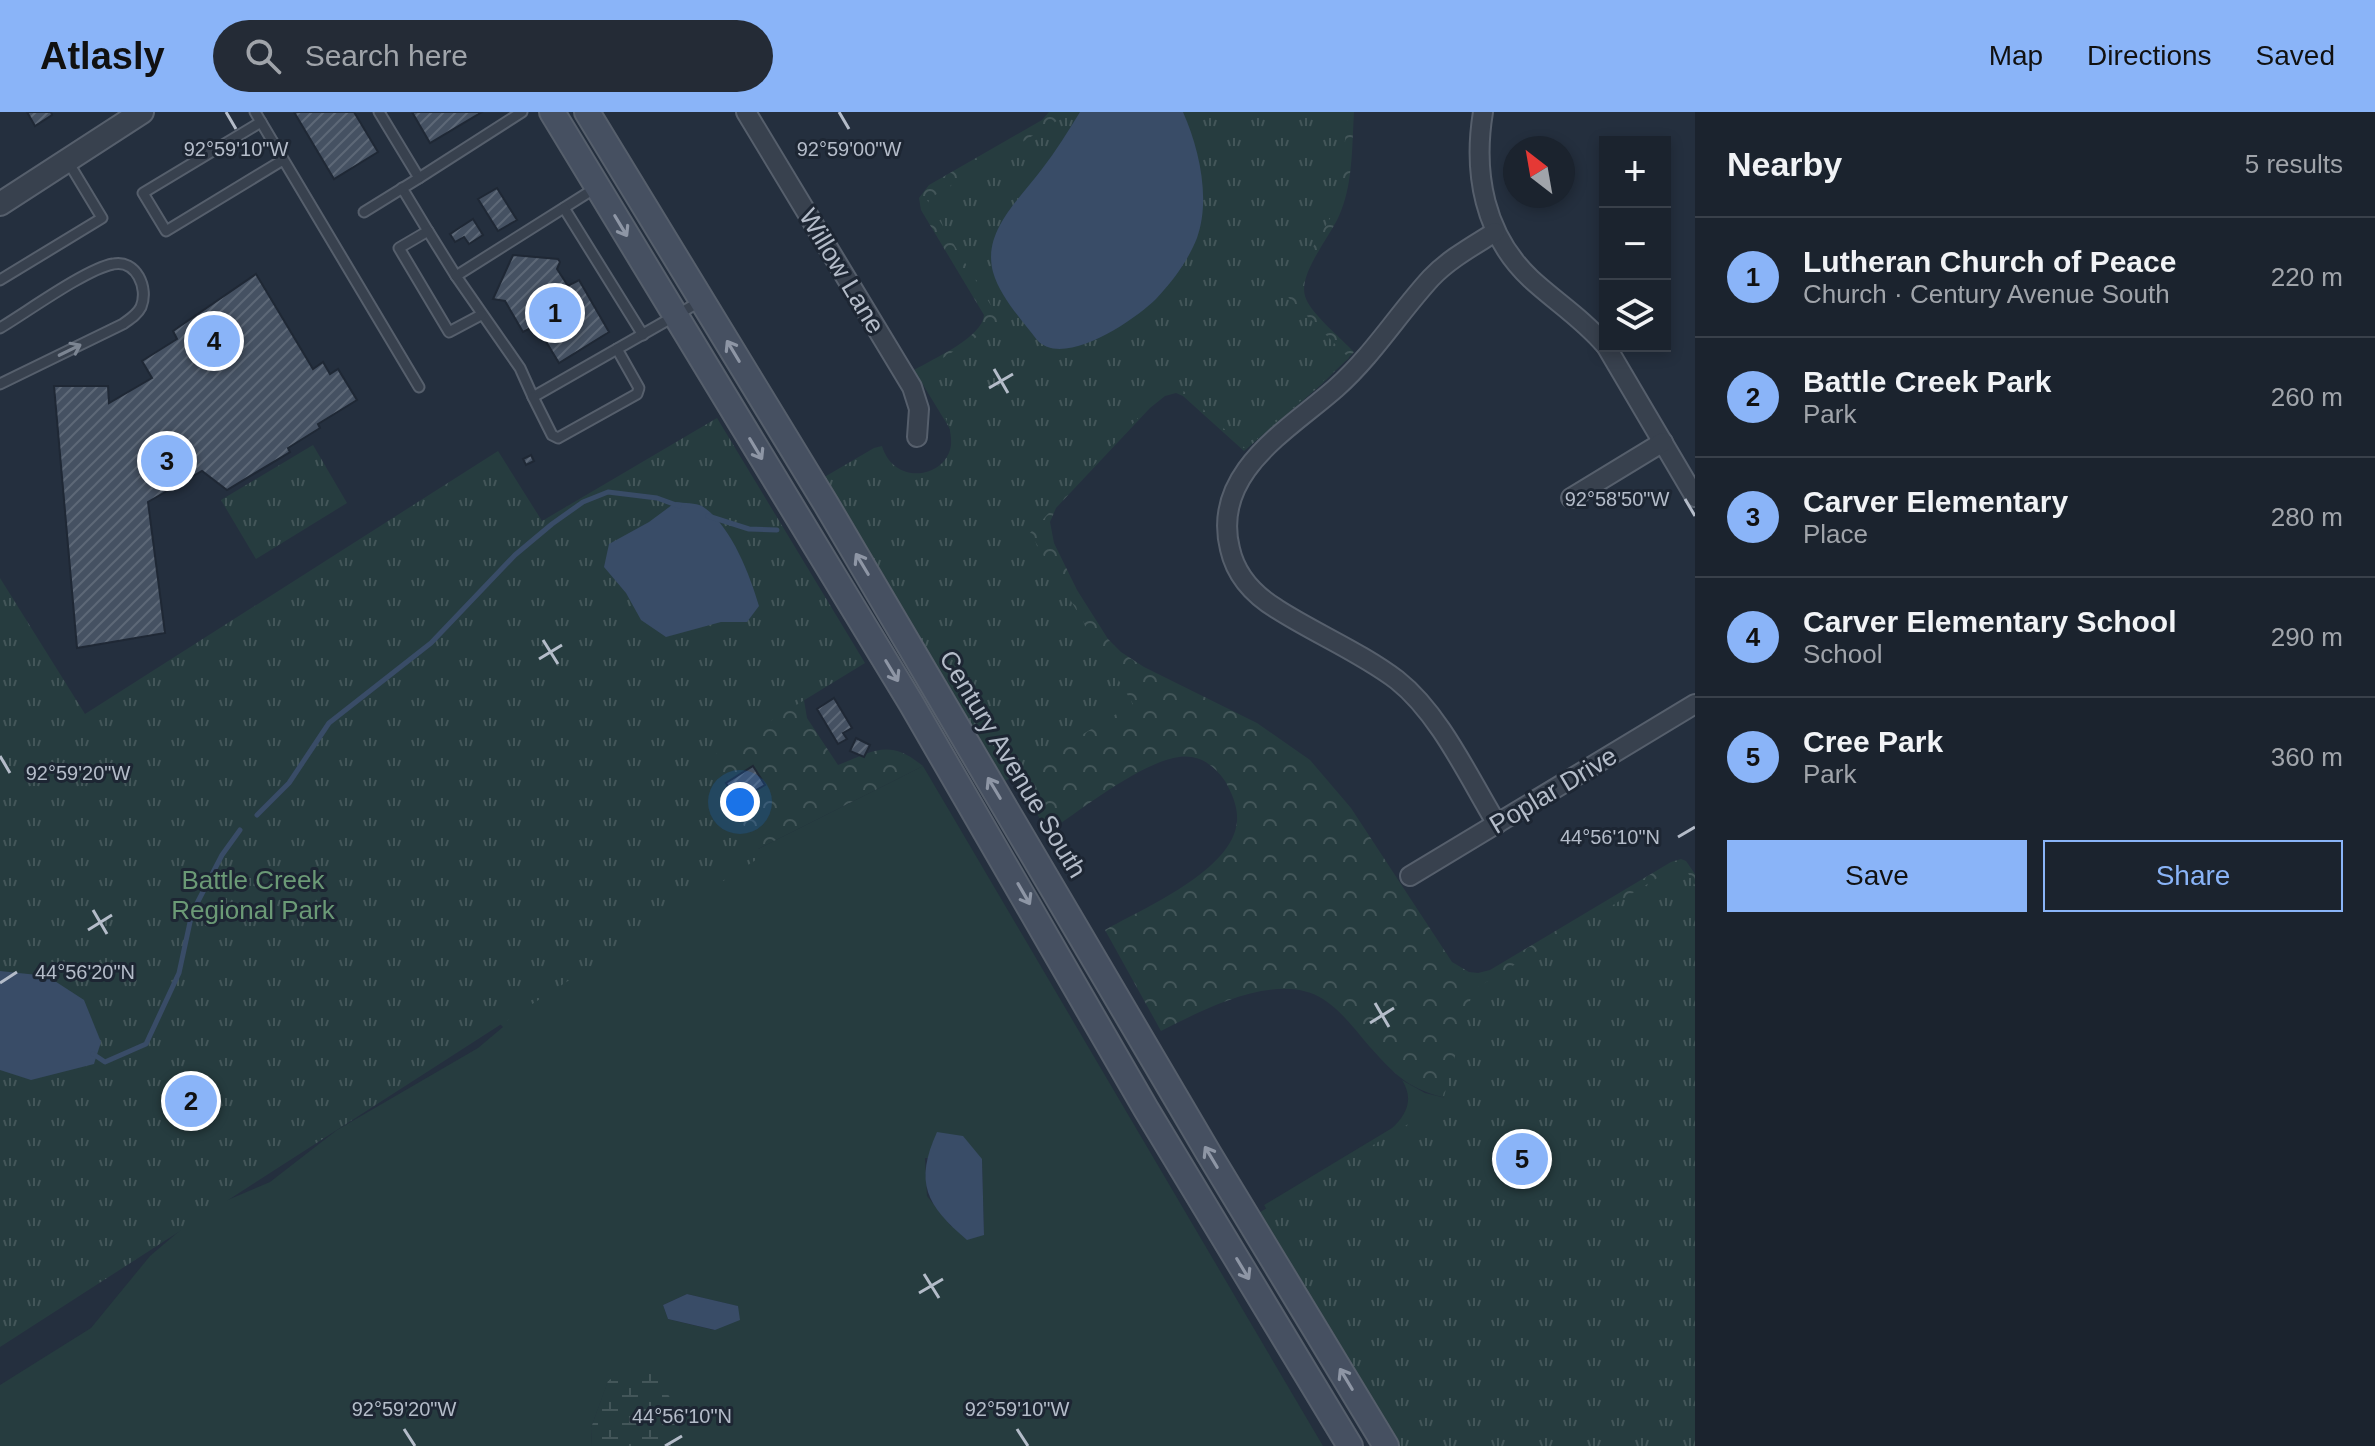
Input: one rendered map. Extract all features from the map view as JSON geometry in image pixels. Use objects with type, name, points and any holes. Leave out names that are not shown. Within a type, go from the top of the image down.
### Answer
[{"type":"main road","points":[[552,112],[911,703],[1146,1109],[1350,1446]]},
{"type":"main road","name":"Century Avenue South","points":[[587,112],[952,716],[1209,1154],[1386,1446]]},
{"type":"street","points":[[0,204],[142,112]]},
{"type":"street","name":"Willow Lane","points":[[746,112],[912,387],[919,409],[917,437]]},
{"type":"street","points":[[1483,112],[1480,177],[1485,205],[1495,232],[1528,277],[1578,316],[1599,339]]},
{"type":"street","points":[[1495,232],[1447,262],[1360,364],[1256,455],[1232,493],[1226,516],[1227,539],[1244,581],[1275,608],[1399,682],[1436,723],[1497,824]]},
{"type":"street","points":[[1609,352],[1695,497]]},
{"type":"street","points":[[1571,498],[1663,442]]},
{"type":"street","name":"Poplar Drive","points":[[1410,876],[1695,704]]},
{"type":"lane","points":[[255,112],[419,387]]},
{"type":"lane","points":[[379,112],[419,178]]},
{"type":"lane","points":[[364,212],[522,112]]},
{"type":"lane","points":[[261,122],[143,193],[166,231],[283,160]]},
{"type":"lane","points":[[0,280],[102,218],[67,160]]},
{"type":"lane","points":[[456,276],[597,187]]},
{"type":"lane","points":[[402,188],[481,315],[520,368],[552,435],[558,438],[637,394],[639,388],[617,349]]},
{"type":"lane","points":[[564,208],[643,335]]},
{"type":"lane","points":[[428,231],[399,248],[446,329],[451,332],[481,315]]},
{"type":"lane","points":[[0,328],[86,275],[112,264],[127,264],[143,286],[141,306],[136,315],[123,324],[0,384]]},
{"type":"lane","points":[[533,397],[702,301]]},
{"type":"green space","points":[[1049,112],[1080,112],[1025,324],[952,448],[950,429],[914,370],[966,339],[984,315],[921,210],[919,198],[929,185],[1042,120]]},
{"type":"green space","points":[[1063,112],[1348,112],[1338,205],[1285,294],[1349,358],[1246,449],[1173,381],[1030,533],[1133,704],[1005,781],[821,479],[882,446],[889,460],[899,469],[911,473],[924,473],[945,460],[950,449],[949,426],[917,374],[1001,322],[927,200],[1065,116]]},
{"type":"green space","points":[[1205,112],[1354,112],[1345,199],[1337,220],[1311,265],[1304,286],[1305,296],[1313,310],[1354,352],[1244,451],[1183,396],[1176,393],[1165,396],[1056,508],[1050,522],[1054,543],[1077,590],[1108,639],[1121,652],[1144,667],[1257,723],[1310,760],[1351,808],[1452,962],[1469,972],[1490,970],[1671,862],[1686,861],[1695,874],[1695,1407],[1450,1099],[1424,1091],[1397,1074],[1343,1015],[1323,999],[1305,991],[1263,991],[1219,1004],[1161,1031],[1105,930],[1184,886],[1220,856],[1232,839],[1237,821],[1235,805],[1230,790],[1216,770],[1193,757],[1164,761],[1112,788],[1048,832],[1009,767],[1001,573]]},
{"type":"green space","name":"Battle Creek Regional Park","points":[[717,418],[865,663],[705,761],[762,856],[0,1347],[0,578],[85,714],[498,451],[542,521]]},
{"type":"green space","points":[[313,445],[347,503],[256,559],[221,500]]},
{"type":"green space","points":[[399,639],[801,682],[807,718],[838,765],[872,752],[891,750],[911,757],[923,766],[742,857]]},
{"type":"green space","points":[[923,766],[1323,1446],[680,1446],[679,1411],[608,1382],[591,1428],[592,1446],[0,1446],[0,1385],[91,1328],[150,1256],[204,1210],[270,1182],[337,1130],[478,1048],[503,1027],[483,1007],[742,857]],"holes":[[[925,1158],[982,1159],[984,1235],[951,1226],[927,1196]],[[687,1294],[737,1306],[714,1330],[668,1319],[663,1305]]]},
{"type":"green space","points":[[1682,863],[1695,885],[1695,1446],[1398,1446],[1257,1214],[1442,1104],[1473,990]]},
{"type":"green space","points":[[1402,1080],[1425,1093],[1450,1099],[1278,1228],[1264,1205],[1392,1128],[1407,1106],[1408,1094]]},
{"type":"green space","points":[[625,1369],[655,1375],[679,1411],[680,1446],[592,1446],[591,1428],[608,1381]]},
{"type":"water","points":[[1080,112],[1183,112],[1198,157],[1203,207],[1197,238],[1184,263],[1156,299],[1116,329],[1064,349],[1049,347],[1037,340],[1001,290],[993,272],[991,257],[993,243],[1005,216],[1047,162]]},
{"type":"water","points":[[676,502],[702,506],[722,525],[730,538],[745,566],[759,606],[747,622],[721,622],[666,637],[641,620],[626,593],[604,567],[609,544],[649,522]]},
{"type":"water","points":[[0,971],[47,976],[84,1000],[101,1042],[94,1064],[31,1080],[0,1070]]},
{"type":"water","points":[[937,1132],[963,1136],[982,1159],[984,1235],[967,1240],[933,1204],[928,1192],[926,1165]]},
{"type":"water","points":[[687,1294],[738,1306],[740,1320],[715,1330],[668,1319],[663,1305]]},
{"type":"building","points":[[27,112],[51,112],[52,115],[35,126]]},
{"type":"building","points":[[294,112],[354,112],[378,152],[334,179]]},
{"type":"building","points":[[412,112],[482,112],[430,143]]},
{"type":"building","points":[[497,188],[517,220],[498,231],[478,199]]},
{"type":"building","points":[[473,219],[483,235],[469,244],[464,237],[455,242],[450,234]]},
{"type":"building","points":[[513,255],[558,259],[557,269],[568,286],[579,280],[609,332],[559,363],[536,325],[523,332],[505,301],[493,299]]},
{"type":"building","points":[[256,274],[313,369],[323,362],[330,374],[338,369],[357,400],[318,424],[320,428],[288,448],[290,452],[227,490],[202,471],[148,502],[165,633],[77,648],[54,386],[108,386],[109,403],[152,378],[142,361],[177,339],[173,331]]},
{"type":"building","points":[[531,455],[534,461],[526,465],[523,459]]},
{"type":"building","points":[[834,698],[852,728],[843,733],[847,739],[838,744],[817,709]]},
{"type":"building","points":[[856,738],[870,745],[864,757],[850,751]]},
{"type":"building","points":[[753,766],[765,785],[737,801],[726,783]]},
{"type":"waterway","points":[[257,815],[289,783],[329,723],[431,643],[515,555],[552,524],[583,502],[608,492],[657,498],[679,506]]},
{"type":"waterway","points":[[708,516],[749,529],[777,530]]},
{"type":"waterway","points":[[93,1054],[105,1062],[146,1044],[179,973],[192,913],[222,855],[240,830]]},
{"type":"place","name":"Lutheran Church of Peace","points":[[555,313]]},
{"type":"place","name":"Carver Elementary School","points":[[214,341]]},
{"type":"place","name":"Carver Elementary","points":[[167,461]]},
{"type":"place","name":"Battle Creek Park","points":[[191,1101]]},
{"type":"place","name":"Cree Park","points":[[1522,1159]]}]
